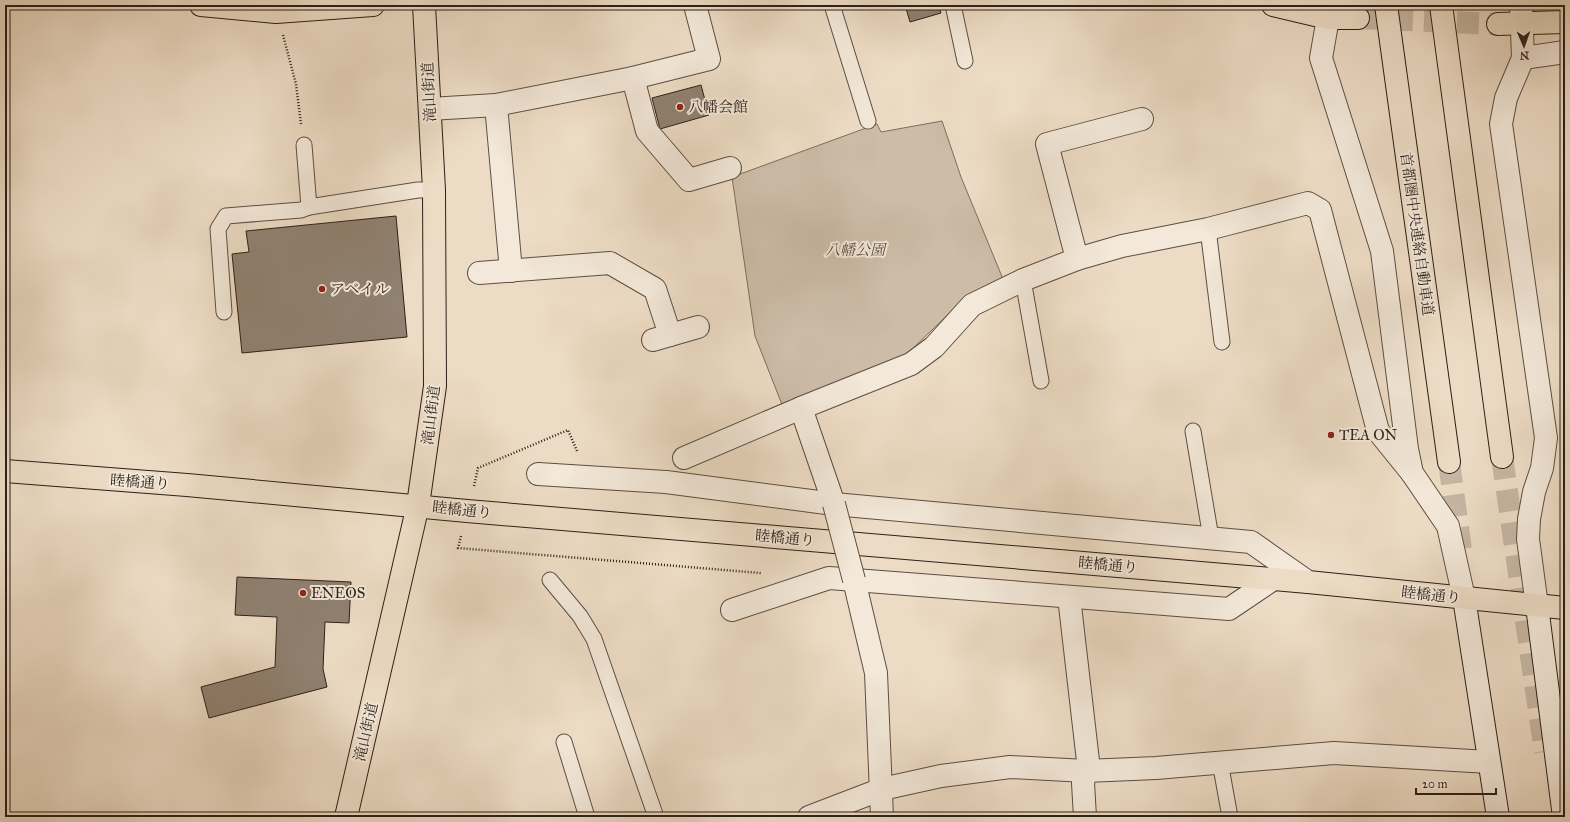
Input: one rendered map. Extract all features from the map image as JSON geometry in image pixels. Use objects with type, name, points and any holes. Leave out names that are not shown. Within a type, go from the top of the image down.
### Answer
[{"type":"main road","points":[[201,5],[271,9],[373,5]]},
{"type":"main road","name":"滝山街道","points":[[346,817],[418,505],[435,386],[434,190],[424,5]]},
{"type":"main road","points":[[1273,5],[1328,18],[1358,18]]},
{"type":"main road","name":"首都圏中央連絡自動車道","points":[[1386,5],[1449,462]]},
{"type":"main road","points":[[1441,5],[1502,456]]},
{"type":"main road","points":[[1498,24],[1522,14],[1565,22]]},
{"type":"main road","name":"睦橋通り","points":[[5,471],[1308,582],[1565,608]]},
{"type":"street","points":[[430,110],[496,105],[632,78],[709,59],[695,5]]},
{"type":"street","points":[[1522,14],[1523,58],[1506,98],[1501,124],[1546,438],[1542,468],[1534,492],[1529,519],[1528,539],[1562,773],[1564,817]]},
{"type":"street","points":[[1328,18],[1321,58],[1382,251],[1407,449],[1412,472]]},
{"type":"street","points":[[1523,58],[1565,52]]},
{"type":"street","points":[[632,78],[647,131],[689,180],[730,168]]},
{"type":"street","points":[[496,105],[511,271]]},
{"type":"street","points":[[1077,259],[1047,144],[1142,119]]},
{"type":"street","points":[[684,458],[801,408],[911,364],[934,347],[972,305],[1023,280],[1077,259],[1122,246],[1208,229],[1308,203],[1320,210],[1378,431],[1412,472],[1448,526],[1464,598],[1498,817]]},
{"type":"street","points":[[479,273],[610,263],[655,289],[662,337],[698,327]]},
{"type":"street","points":[[801,408],[834,504],[876,674],[882,817]]},
{"type":"street","points":[[538,474],[666,482],[834,504],[1251,542],[1308,582]]},
{"type":"street","points":[[732,610],[829,578],[1229,609],[1272,580]]},
{"type":"street","points":[[1069,597],[1088,761],[1083,783],[1085,817]]},
{"type":"street","points":[[809,817],[882,789],[941,776],[1010,767],[1086,771],[1334,753],[1489,762]]},
{"type":"lane","points":[[832,5],[868,121]]},
{"type":"lane","points":[[953,5],[965,62]]},
{"type":"lane","points":[[304,144],[309,207]]},
{"type":"lane","points":[[224,312],[218,229],[226,216],[301,210],[309,207],[418,190],[434,190]]},
{"type":"lane","points":[[1208,229],[1222,342]]},
{"type":"lane","points":[[1023,280],[1041,381]]},
{"type":"lane","points":[[1193,431],[1211,538]]},
{"type":"lane","points":[[550,580],[580,616],[594,639],[656,817]]},
{"type":"lane","points":[[564,742],[587,817]]},
{"type":"lane","points":[[1220,762],[1230,817]]},
{"type":"path","points":[[271,9],[296,84],[304,144]]},
{"type":"path","points":[[467,511],[458,548],[766,573]]},
{"type":"green space","name":"八幡公園","points":[[942,121],[961,177],[1003,279],[961,302],[904,357],[783,407],[755,336],[732,177],[877,124],[881,132]]},
{"type":"building","points":[[905,5],[938,5],[941,13],[910,22]]},
{"type":"building","name":"八幡会館","points":[[701,85],[709,115],[660,129],[652,98]]},
{"type":"building","points":[[396,216],[407,337],[242,353],[232,254],[249,252],[246,231]]},
{"type":"building","points":[[237,577],[351,582],[349,623],[325,622],[323,669],[327,687],[209,718],[201,687],[275,667],[277,617],[235,615]]},
{"type":"tunnel","points":[[1358,18],[1498,24]]},
{"type":"tunnel","points":[[1502,457],[1545,752]]},
{"type":"tunnel","points":[[1449,462],[1461,549]]},
{"type":"place","name":"八幡会館","points":[[680,107]]},
{"type":"place","name":"アベイル","points":[[322,289]]},
{"type":"place","name":"TEA ON","points":[[1331,435]]},
{"type":"place","name":"ENEOS","points":[[303,593]]}]
